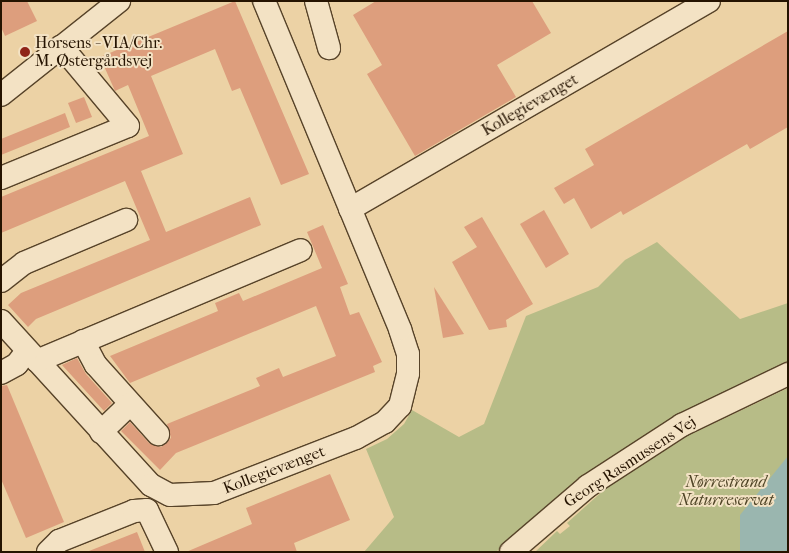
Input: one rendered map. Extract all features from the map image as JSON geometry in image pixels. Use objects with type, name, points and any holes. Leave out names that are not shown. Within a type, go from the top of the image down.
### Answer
[{"type":"street","points":[[1,95],[120,1]]},
{"type":"street","points":[[316,1],[329,48]]},
{"type":"street","name":"Kollegievænget","points":[[350,209],[709,1]]},
{"type":"street","name":"Kollegievænget","points":[[158,489],[170,495],[214,493],[356,438],[385,422],[400,406],[408,373],[408,354],[266,2]]},
{"type":"street","points":[[1,178],[128,126],[61,46]]},
{"type":"street","points":[[1,281],[24,264],[126,220]]},
{"type":"street","points":[[1,373],[32,356],[83,341],[301,250]]},
{"type":"street","points":[[1,321],[101,432],[158,489],[147,510]]},
{"type":"street","points":[[83,341],[96,365],[158,434]]},
{"type":"street","name":"Georg Rasmussens Vej","points":[[511,552],[588,486],[682,425],[788,374]]},
{"type":"street","points":[[101,432],[130,404]]},
{"type":"street","points":[[48,552],[59,541],[134,512],[147,510]]},
{"type":"street","points":[[147,510],[167,552]]},
{"type":"green space","points":[[657,242],[740,319],[788,303],[788,365],[675,418],[580,477],[496,552],[364,552],[394,517],[366,449],[387,439],[404,424],[412,410],[459,437],[484,424],[526,316],[598,287],[625,260]]},
{"type":"green space","name":"Nørrestrand Naturreservat","points":[[788,388],[788,552],[535,552],[557,531],[560,534],[570,526],[567,523],[605,489],[687,436]]},
{"type":"water","points":[[788,456],[788,552],[740,552],[740,515]]},
{"type":"building","points":[[1,1],[27,1],[37,21],[5,36],[1,27]]},
{"type":"building","points":[[235,1],[309,174],[281,185],[240,88],[232,91],[215,49],[151,76],[183,154],[141,171],[166,232],[250,197],[261,225],[36,319],[28,327],[8,305],[21,293],[150,240],[125,181],[1,233],[1,197],[149,136],[128,85],[115,91],[100,57]]},
{"type":"building","points":[[376,1],[532,1],[551,33],[497,65],[516,97],[415,156],[367,74],[382,65],[353,15]]},
{"type":"building","points":[[788,31],[788,127],[750,149],[747,144],[623,215],[621,211],[591,229],[574,198],[564,204],[554,188],[594,165],[585,149]]},
{"type":"building","points":[[84,97],[92,117],[76,123],[68,103]]},
{"type":"building","points":[[65,113],[70,127],[1,155],[1,139]]},
{"type":"building","points":[[544,210],[569,254],[546,268],[520,224]]},
{"type":"building","points":[[482,217],[533,304],[506,320],[507,327],[489,330],[452,262],[477,247],[464,227]]},
{"type":"building","points":[[323,225],[348,284],[340,287],[350,315],[359,312],[382,362],[373,366],[375,372],[176,453],[160,470],[121,431],[130,422],[149,443],[161,447],[171,438],[167,424],[260,386],[256,378],[279,368],[283,377],[336,356],[316,306],[130,383],[110,356],[218,311],[215,303],[239,293],[243,301],[322,268],[307,232]]},
{"type":"building","points":[[434,287],[464,334],[443,338]]},
{"type":"building","points":[[77,358],[86,374],[112,403],[104,411],[62,365]]},
{"type":"building","points":[[7,385],[64,522],[26,538],[1,479],[1,386]]},
{"type":"building","points":[[330,474],[350,520],[294,543],[297,552],[186,552],[252,524],[246,508]]},
{"type":"building","points":[[137,532],[145,552],[89,552],[89,551]]},
{"type":"place","name":"Horsens - VIA/Chr. M. Østergårdsvej","points":[[25,52]]}]
